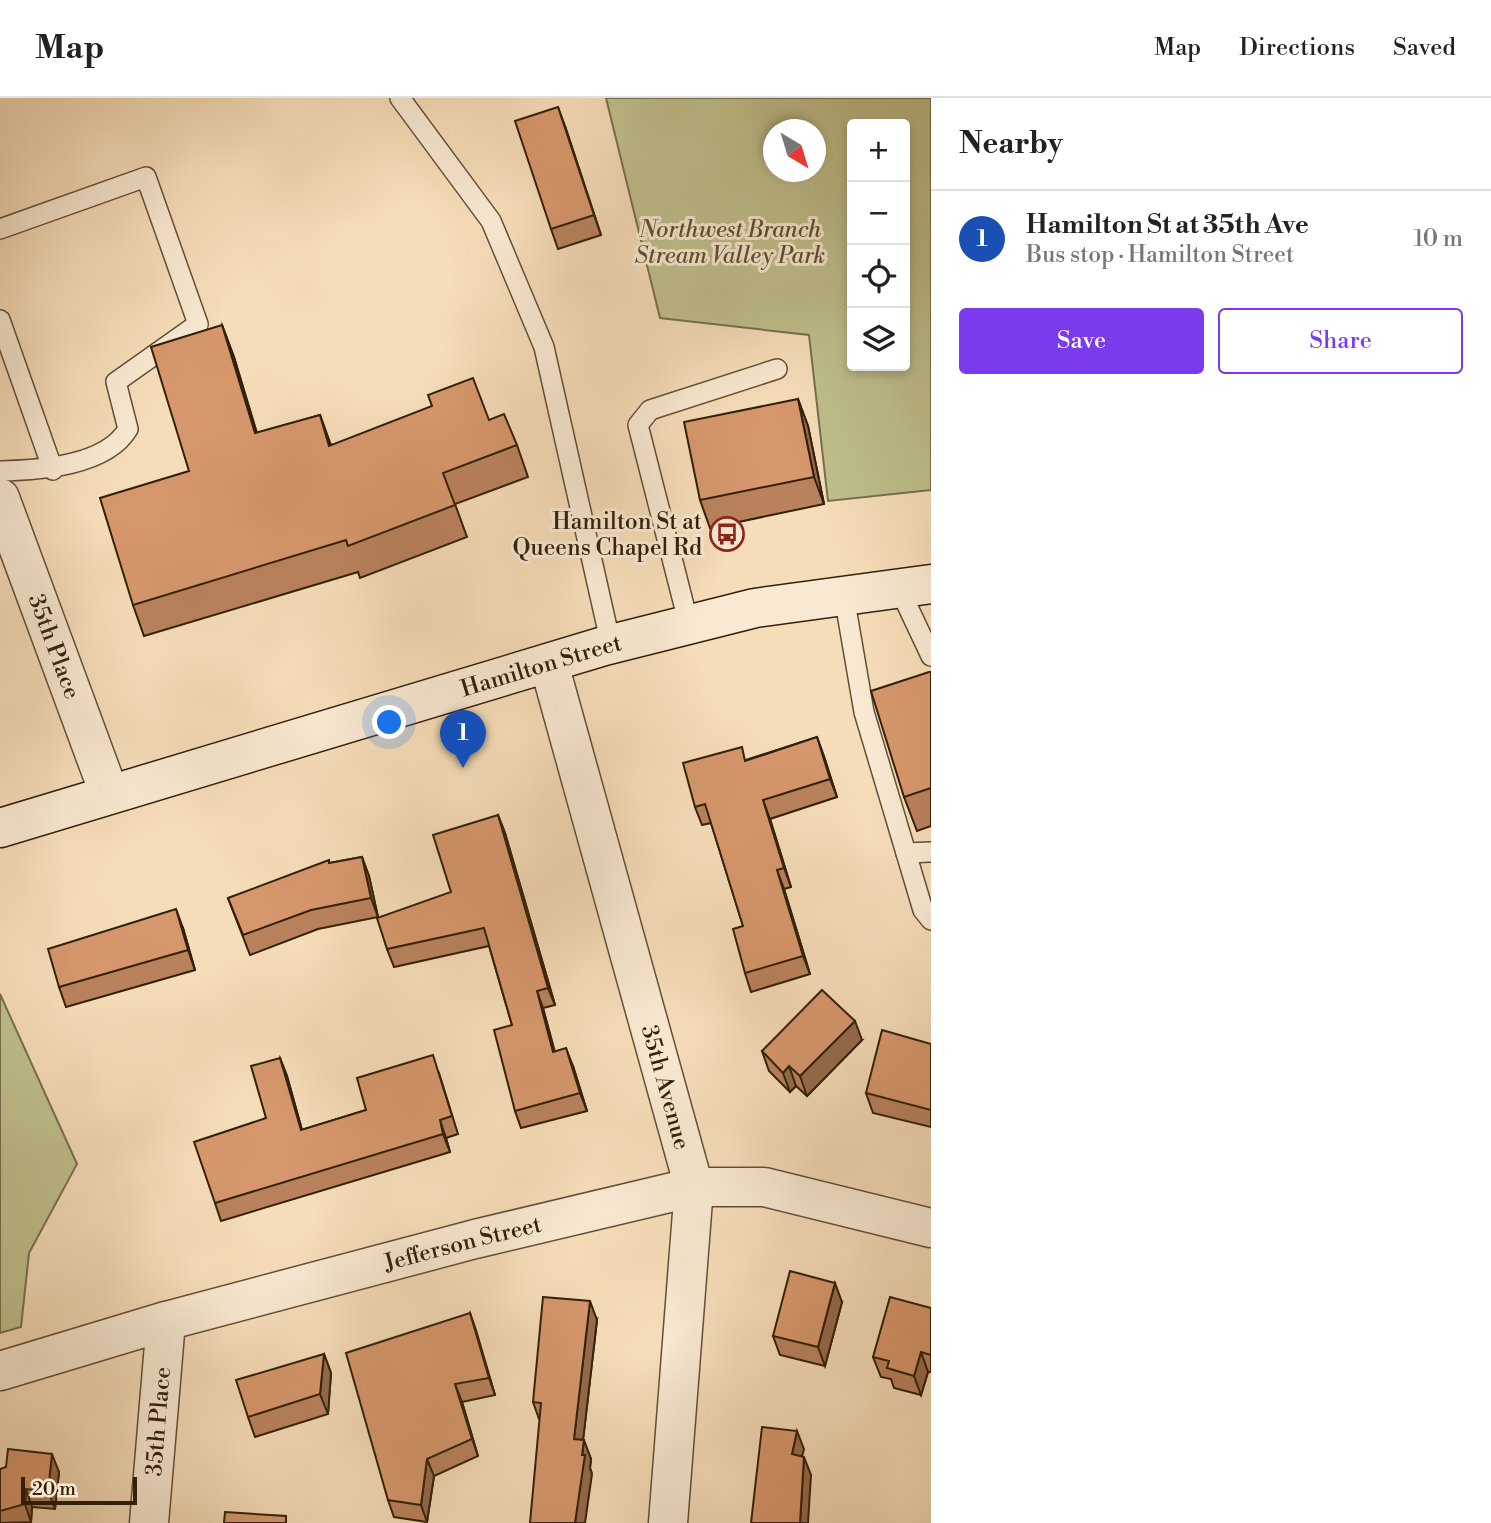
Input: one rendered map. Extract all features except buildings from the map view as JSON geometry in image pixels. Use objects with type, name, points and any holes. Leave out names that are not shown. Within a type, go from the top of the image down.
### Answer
[{"type":"street","name":"35th Place","points":[[0,498],[109,793]]},
{"type":"street","name":"Hamilton Street","points":[[0,828],[109,793],[611,645],[755,608],[915,586]]},
{"type":"street","name":"35th Avenue","points":[[549,664],[694,1187],[668,1523]]},
{"type":"street","name":"Jefferson Street","points":[[0,1371],[166,1321],[475,1239],[694,1187],[764,1187],[931,1228]]},
{"type":"street","name":"35th Place","points":[[149,1523],[166,1321]]},
{"type":"lane","points":[[400,98],[491,221],[544,347],[611,645]]},
{"type":"lane","points":[[0,229],[146,177],[198,324],[116,382],[128,429],[119,444],[54,470],[0,471]]},
{"type":"lane","points":[[0,320],[54,470]]},
{"type":"lane","points":[[689,625],[638,425],[650,410],[777,369]]},
{"type":"lane","points":[[915,586],[931,656]]},
{"type":"lane","points":[[844,596],[864,712],[923,910],[931,920]]},
{"type":"lane","points":[[906,853],[931,852]]},
{"type":"green space","name":"Northwest Branch Stream Valley Park","points":[[606,98],[931,98],[931,490],[828,501],[809,335],[660,318]]},
{"type":"green space","points":[[0,994],[77,1164],[29,1253],[21,1327],[0,1333]]},
{"type":"place","name":"Hamilton St at Queens Chapel Rd","points":[[727,534]]},
{"type":"place","name":"Hamilton St at 35th Ave","points":[[463,768]]}]
